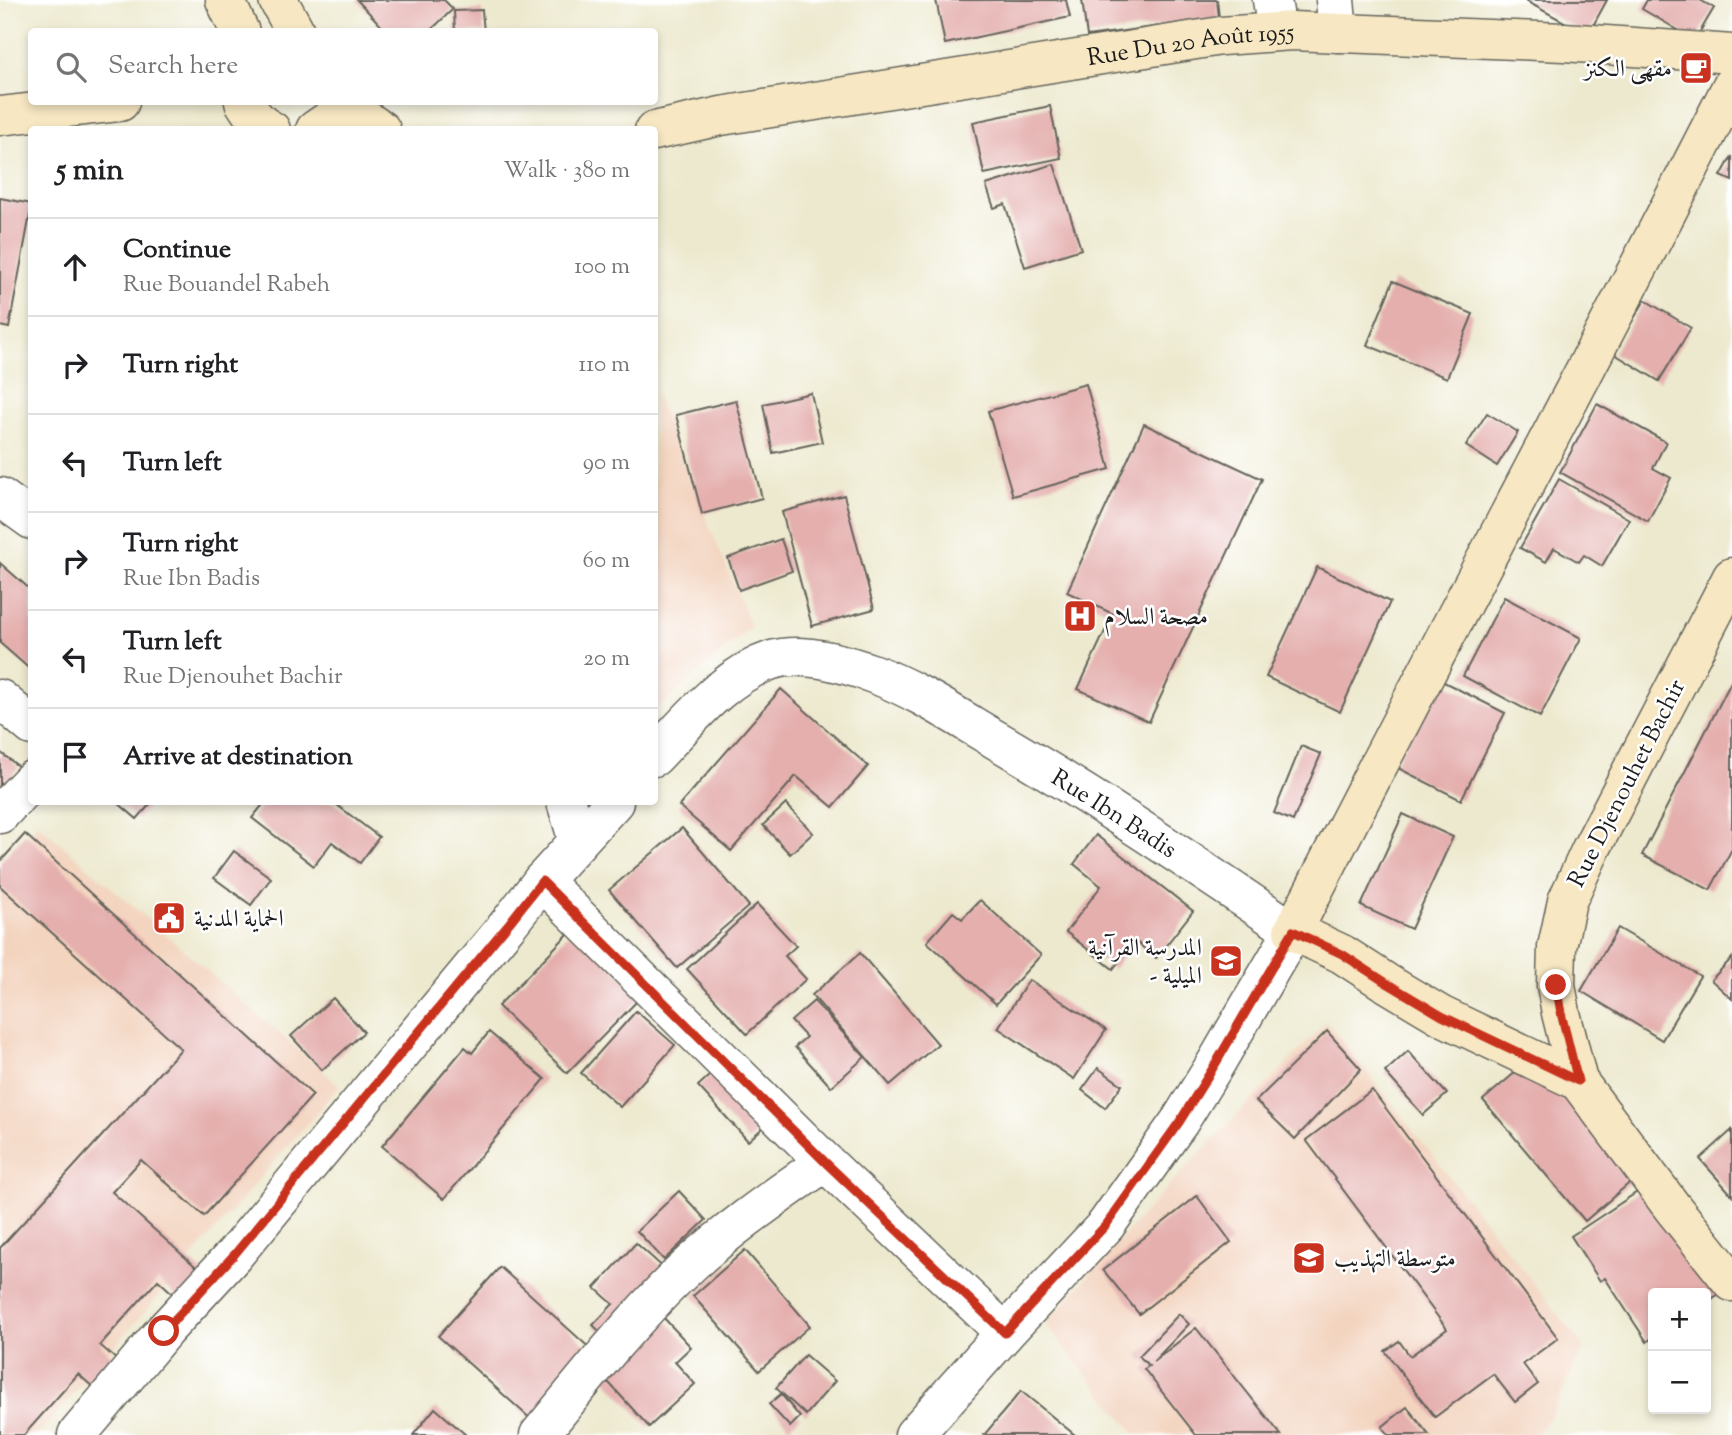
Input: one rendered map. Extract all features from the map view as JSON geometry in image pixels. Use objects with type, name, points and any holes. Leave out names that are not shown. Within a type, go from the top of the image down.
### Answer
[{"type":"street","points":[[225,0],[238,28]]},
{"type":"street","name":"Rue Du 20 Août 1955","points":[[658,130],[721,117],[1221,36],[1274,16],[1336,16],[1564,42],[1732,54]]},
{"type":"street","points":[[914,1435],[1106,1225],[1180,1121],[1209,1075],[1293,931],[1732,85]]},
{"type":"street","points":[[0,116],[94,105]]},
{"type":"street","points":[[104,105],[119,126]]},
{"type":"street","points":[[246,105],[265,126]]},
{"type":"street","points":[[328,120],[360,126]]},
{"type":"street","points":[[0,497],[28,517]]},
{"type":"street","name":"Rue Djenouhet Bachir","points":[[1578,1081],[1556,985],[1557,947],[1567,901],[1591,849],[1732,577]]},
{"type":"street","name":"Rue Ibn Badis","points":[[658,753],[713,696],[746,673],[773,660],[792,657],[833,661],[873,674],[912,692],[1013,749],[1165,845],[1293,931],[1342,954],[1442,1016],[1578,1081]]},
{"type":"street","points":[[0,699],[28,723]]},
{"type":"street","points":[[0,814],[28,784]]},
{"type":"street","points":[[567,805],[578,841]]},
{"type":"street","points":[[77,1435],[164,1331],[234,1255],[542,881],[611,805]]},
{"type":"street","points":[[542,881],[825,1162],[1005,1333]]},
{"type":"street","points":[[1578,1081],[1732,1282]]},
{"type":"street","points":[[539,1435],[632,1324],[681,1273],[730,1230],[825,1162]]},
{"type":"shaded area","points":[[658,401],[751,627],[658,707]]},
{"type":"shaded area","points":[[37,823],[340,1086],[38,1435],[0,1435],[0,867]]},
{"type":"shaded area","name":"متوسطة التهذيب","points":[[1327,1022],[1584,1347],[1550,1418],[1533,1435],[1136,1435],[1045,1324],[1163,1192]]},
{"type":"building","points":[[357,0],[444,0],[453,9],[433,28],[383,28]]},
{"type":"building","points":[[936,0],[1066,0],[1070,17],[945,44]]},
{"type":"building","points":[[1082,0],[1217,0],[1219,18],[1087,36]]},
{"type":"building","points":[[1524,0],[1607,0],[1588,35]]},
{"type":"building","points":[[1647,0],[1700,0],[1714,8],[1695,40],[1642,9]]},
{"type":"building","points":[[482,10],[484,28],[455,28],[454,11]]},
{"type":"building","points":[[1050,106],[1061,158],[984,174],[973,122]]},
{"type":"building","points":[[1732,156],[1732,181],[1721,176]]},
{"type":"building","points":[[1054,164],[1081,249],[1025,267],[1005,204],[994,208],[986,185]]},
{"type":"building","points":[[0,198],[28,203],[28,226],[9,328],[0,326]]},
{"type":"building","points":[[1393,281],[1473,314],[1447,378],[1367,345]]},
{"type":"building","points":[[1645,300],[1691,328],[1659,381],[1613,353]]},
{"type":"building","points":[[1086,384],[1110,469],[1013,496],[988,411]]},
{"type":"building","points":[[811,393],[822,442],[773,453],[763,404]]},
{"type":"building","points":[[736,400],[762,498],[702,514],[676,415]]},
{"type":"building","points":[[1597,404],[1666,442],[1653,468],[1671,478],[1648,521],[1560,472]]},
{"type":"building","points":[[1487,413],[1518,432],[1497,466],[1466,446]]},
{"type":"building","points":[[1144,424],[1262,479],[1149,722],[1078,689],[1113,614],[1067,592]]},
{"type":"building","points":[[1559,479],[1629,519],[1602,566],[1584,555],[1579,562],[1554,548],[1546,562],[1520,548]]},
{"type":"building","points":[[844,495],[874,609],[812,626],[782,512]]},
{"type":"building","points":[[781,539],[792,571],[739,590],[728,558]]},
{"type":"building","points":[[0,563],[28,588],[28,668],[0,643]]},
{"type":"building","points":[[1317,567],[1390,602],[1340,712],[1266,677]]},
{"type":"building","points":[[1504,597],[1581,638],[1540,717],[1463,676]]},
{"type":"building","points":[[1438,679],[1505,713],[1461,800],[1394,766]]},
{"type":"building","points":[[1732,680],[1732,849],[1710,890],[1642,855]]},
{"type":"building","points":[[781,689],[868,766],[833,807],[796,776],[731,851],[679,806]]},
{"type":"building","points":[[1301,746],[1321,754],[1293,821],[1274,813]]},
{"type":"building","points":[[0,752],[19,767],[0,790]]},
{"type":"building","points":[[786,804],[813,833],[790,854],[763,825]]},
{"type":"building","points":[[121,805],[149,805],[137,819]]},
{"type":"building","points":[[263,805],[337,805],[379,837],[360,863],[332,842],[314,866],[252,818]]},
{"type":"building","points":[[1403,814],[1453,837],[1411,929],[1361,906]]},
{"type":"building","points":[[682,828],[749,906],[677,968],[609,890]]},
{"type":"building","points":[[25,834],[313,1095],[204,1216],[141,1160],[112,1192],[204,1274],[181,1301],[158,1280],[100,1345],[127,1369],[103,1396],[78,1374],[24,1435],[0,1435],[0,1248],[181,1049],[0,886],[0,862]]},
{"type":"building","points":[[1096,835],[1193,911],[1156,958],[1135,941],[1113,969],[1066,932],[1101,886],[1074,864]]},
{"type":"building","points":[[234,851],[271,878],[251,905],[214,878]]},
{"type":"building","points":[[980,900],[1041,955],[996,1004],[927,942],[953,912],[962,919]]},
{"type":"building","points":[[757,904],[796,946],[785,956],[806,979],[747,1034],[687,969]]},
{"type":"building","points":[[1618,928],[1700,976],[1662,1040],[1581,991]]},
{"type":"building","points":[[573,929],[642,996],[567,1073],[498,1006]]},
{"type":"building","points":[[860,953],[938,1044],[890,1085],[812,995]]},
{"type":"building","points":[[1732,958],[1732,999],[1711,980]]},
{"type":"building","points":[[1029,980],[1106,1030],[1074,1079],[998,1028]]},
{"type":"building","points":[[333,998],[364,1032],[322,1070],[291,1036]]},
{"type":"building","points":[[814,1001],[865,1057],[831,1087],[795,1047],[806,1037],[791,1021]]},
{"type":"building","points":[[636,1011],[675,1045],[620,1107],[581,1073]]},
{"type":"building","points":[[1327,1031],[1361,1069],[1295,1139],[1256,1101]]},
{"type":"building","points":[[489,1032],[545,1079],[444,1199],[382,1146],[465,1047],[472,1053]]},
{"type":"building","points":[[1408,1051],[1447,1094],[1423,1115],[1385,1072]]},
{"type":"building","points":[[1538,1053],[1640,1174],[1585,1221],[1483,1100]]},
{"type":"building","points":[[724,1062],[774,1118],[748,1141],[698,1086]]},
{"type":"building","points":[[1098,1068],[1122,1085],[1105,1108],[1082,1090]]},
{"type":"building","points":[[1372,1090],[1558,1338],[1523,1364],[1538,1384],[1515,1402],[1493,1374],[1435,1417],[1385,1351],[1399,1341],[1410,1356],[1447,1329],[1306,1140]]},
{"type":"building","points":[[1732,1130],[1732,1195],[1700,1159]]},
{"type":"building","points":[[1648,1185],[1720,1293],[1711,1299],[1711,1288],[1648,1288],[1647,1342],[1605,1278],[1600,1281],[1571,1236]]},
{"type":"building","points":[[679,1191],[706,1220],[664,1260],[637,1231]]},
{"type":"building","points":[[1197,1196],[1231,1242],[1139,1314],[1103,1270]]},
{"type":"building","points":[[636,1243],[666,1270],[605,1337],[593,1325],[613,1304],[595,1288]]},
{"type":"building","points":[[745,1250],[810,1326],[759,1371],[693,1296]]},
{"type":"building","points":[[500,1267],[604,1361],[543,1430],[438,1336]]},
{"type":"building","points":[[1179,1314],[1189,1324],[1153,1362],[1196,1328],[1281,1435],[1196,1435],[1144,1369],[1149,1366],[1139,1356]]},
{"type":"building","points":[[662,1316],[691,1347],[675,1362],[695,1384],[649,1427],[600,1373]]},
{"type":"building","points":[[805,1355],[835,1381],[806,1415],[776,1388]]},
{"type":"building","points":[[1021,1391],[1075,1435],[984,1435]]},
{"type":"building","points":[[781,1394],[800,1417],[790,1427],[769,1404]]},
{"type":"building","points":[[1407,1407],[1429,1435],[1388,1435],[1382,1427]]},
{"type":"building","points":[[435,1408],[466,1435],[413,1435]]},
{"type":"place","name":"مقهى الكنز","points":[[1696,68]]},
{"type":"place","name":"مصحة السلام","points":[[1080,616]]},
{"type":"place","name":"الحماية المدنية","points":[[169,918]]},
{"type":"place","name":"المدرسة القرآنية - الميلية","points":[[1226,961]]},
{"type":"place","name":"متوسطة التهذيب","points":[[1309,1258]]},
{"type":"route","points":[[164,1331],[234,1255],[542,881],[825,1162],[1005,1333],[1106,1225],[1180,1121],[1293,931],[1342,954],[1442,1016],[1578,1081],[1556,985]]}]
